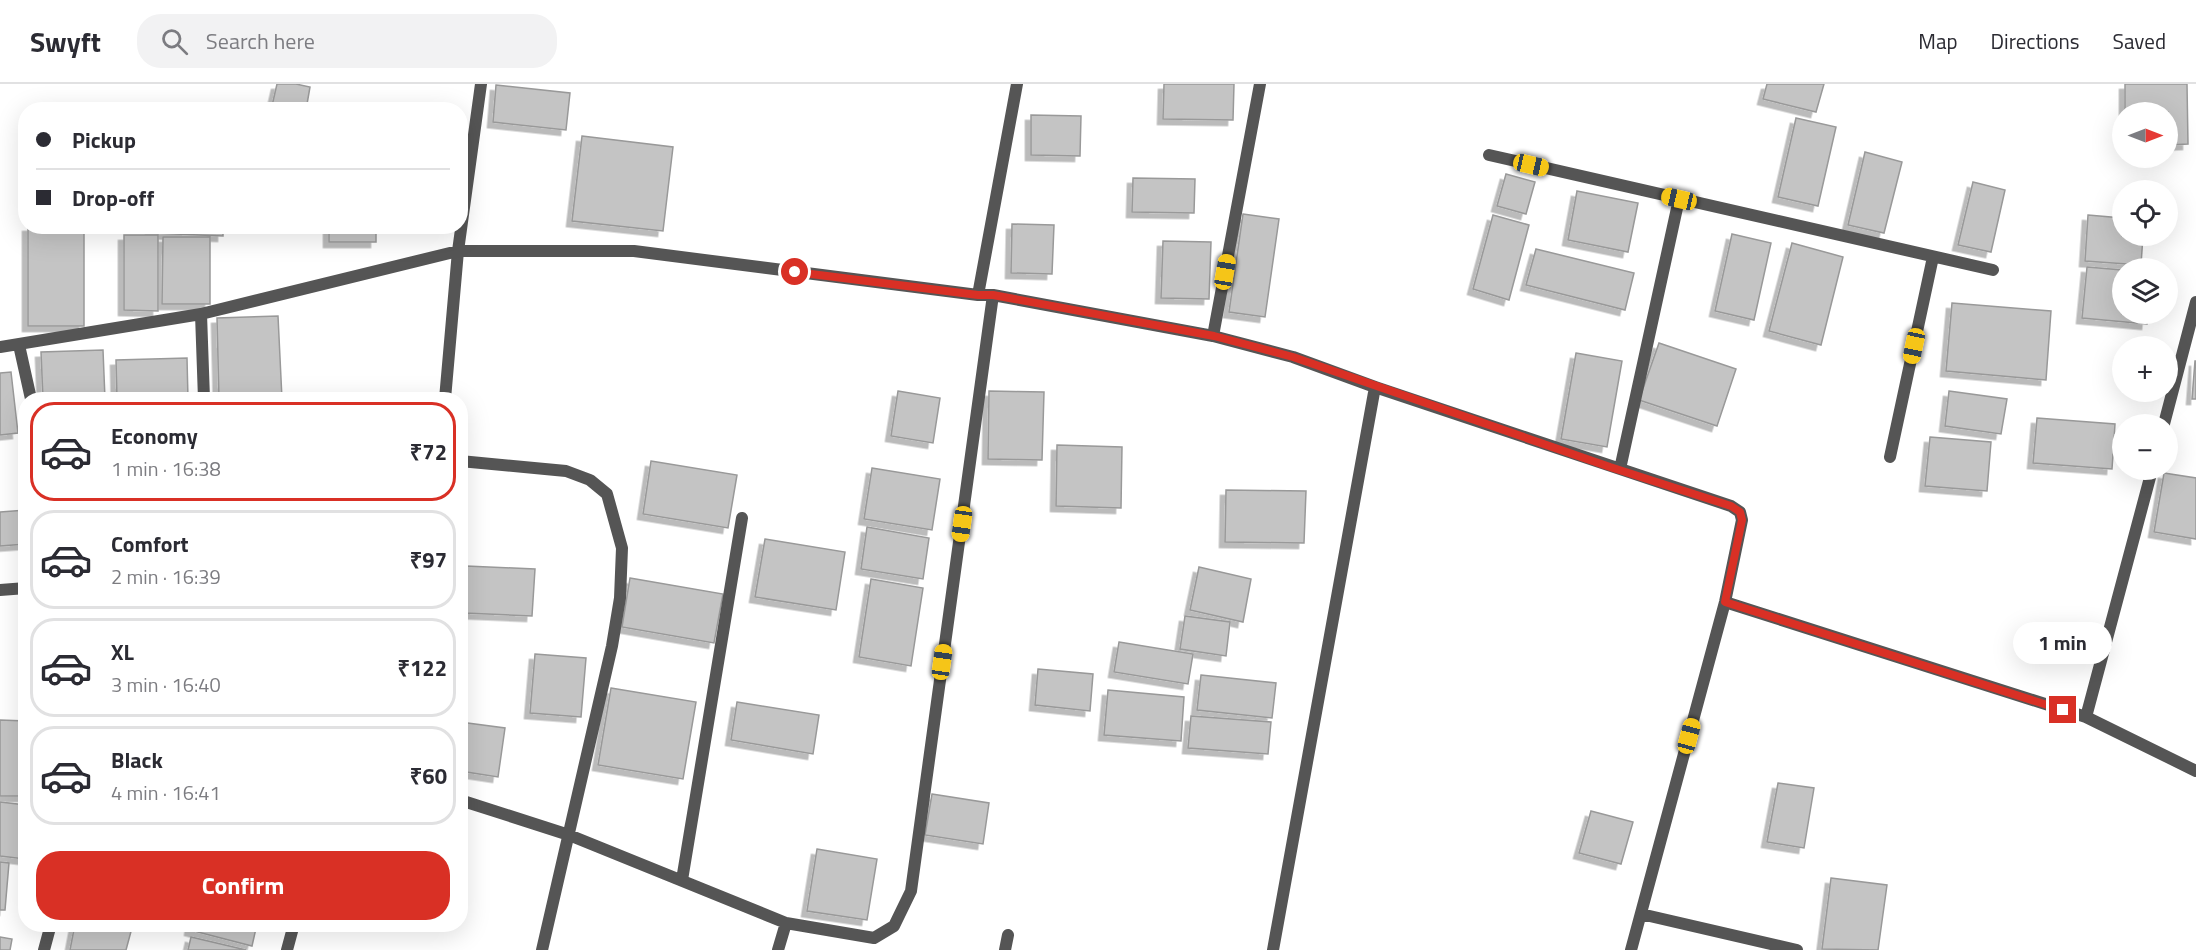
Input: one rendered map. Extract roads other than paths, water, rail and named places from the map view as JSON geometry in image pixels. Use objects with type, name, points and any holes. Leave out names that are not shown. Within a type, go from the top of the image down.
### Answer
[{"type":"street","points":[[468,178],[481,84]]},
{"type":"street","points":[[978,295],[1017,84]]},
{"type":"street","points":[[1214,336],[1260,84]]},
{"type":"street","points":[[1489,155],[1993,270]]},
{"type":"street","points":[[1620,470],[1679,199]]},
{"type":"street","points":[[446,392],[460,234]]},
{"type":"street","points":[[0,347],[201,314],[458,251],[634,251],[978,295],[993,295],[1214,336],[1293,357],[1374,387],[1731,506],[1740,512],[1742,520],[1725,602],[1631,950]]},
{"type":"street","points":[[1890,458],[1933,257]]},
{"type":"street","points":[[468,803],[569,835],[786,923],[874,938],[894,926],[910,891],[993,295]]},
{"type":"street","points":[[2167,414],[2196,302]]},
{"type":"street","points":[[201,314],[204,392]]},
{"type":"street","points":[[19,345],[29,392]]},
{"type":"street","points":[[1272,950],[1374,387]]},
{"type":"street","points":[[468,462],[566,471],[590,480],[607,494],[622,549],[620,598],[612,646],[542,950]]},
{"type":"street","points":[[2086,717],[2149,480]]},
{"type":"street","points":[[682,880],[742,518]]},
{"type":"street","points":[[0,591],[18,589]]},
{"type":"street","points":[[1725,602],[2086,717],[2196,771]]},
{"type":"street","points":[[1641,914],[1797,950]]},
{"type":"street","points":[[778,950],[786,923]]},
{"type":"street","points":[[44,950],[49,932]]},
{"type":"street","points":[[288,950],[292,932]]},
{"type":"street","points":[[1005,950],[1008,935]]}]
